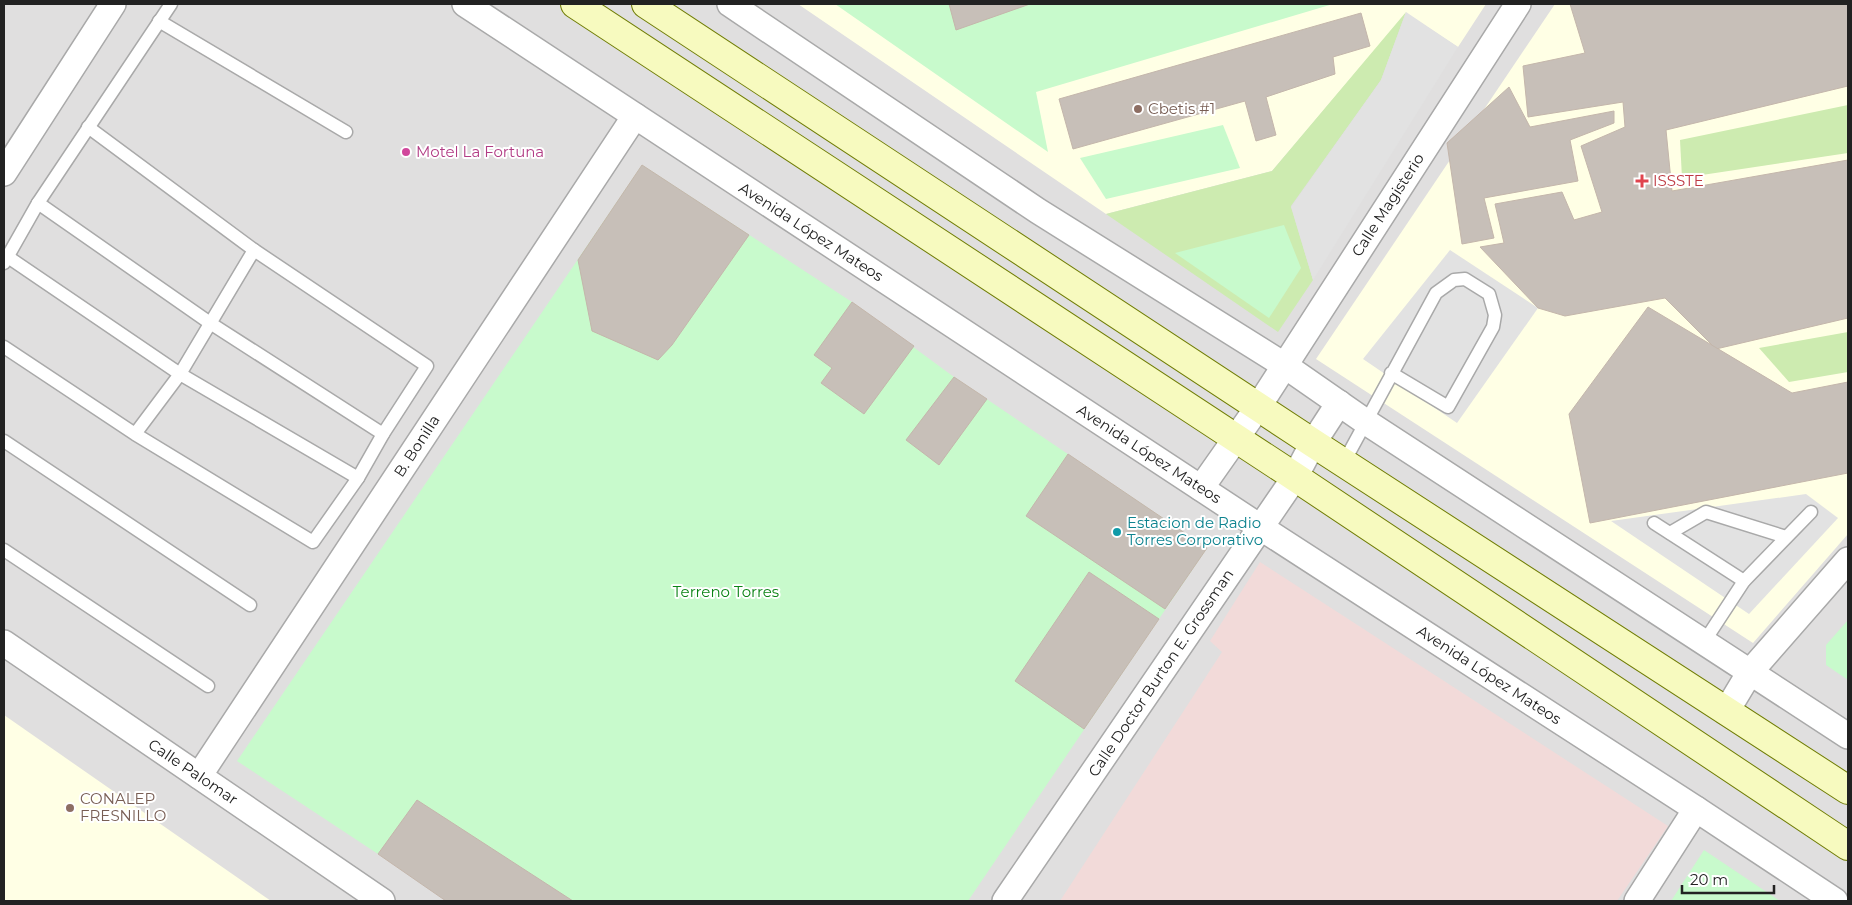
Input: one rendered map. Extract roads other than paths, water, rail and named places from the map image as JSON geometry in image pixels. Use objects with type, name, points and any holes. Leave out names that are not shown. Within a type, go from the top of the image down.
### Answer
[{"type":"main road","points":[[575,4],[1236,438],[1848,846]]},
{"type":"main road","points":[[646,4],[1313,443],[1848,790]]},
{"type":"street","points":[[4,173],[113,4]]},
{"type":"street","name":"Avenida López Mateos","points":[[465,4],[1260,527],[1835,901]]},
{"type":"street","points":[[730,4],[1038,211],[1284,365],[1366,422],[1848,736]]},
{"type":"street","name":"Calle Magisterio","points":[[1201,488],[1258,406],[1518,4]]},
{"type":"street","name":"B. Bonilla","points":[[199,776],[635,116]]},
{"type":"street","name":"Calle Doctor Burton E. Grossman","points":[[1006,901],[1294,477],[1339,403]]},
{"type":"street","points":[[1726,712],[1750,672],[1848,560]]},
{"type":"street","name":"Calle Palomar","points":[[6,649],[199,776],[382,901]]},
{"type":"street","points":[[1637,901],[1696,809]]},
{"type":"lane","points":[[171,4],[38,203],[6,260],[180,374],[358,478]]},
{"type":"lane","points":[[160,21],[346,132]]},
{"type":"lane","points":[[4,347],[135,434],[313,542],[358,478],[383,434],[427,366],[254,250],[88,127]]},
{"type":"lane","points":[[38,203],[210,324],[383,434]]},
{"type":"lane","points":[[135,434],[180,374],[254,250]]},
{"type":"lane","points":[[1344,462],[1391,373],[1436,293],[1454,280],[1465,279],[1489,294],[1496,315],[1493,327],[1448,406],[1391,373]]},
{"type":"lane","points":[[4,442],[250,605]]},
{"type":"lane","points":[[1670,533],[1706,512],[1786,538]]},
{"type":"lane","points":[[1704,642],[1744,581],[1811,512]]},
{"type":"lane","points":[[1654,523],[1744,581]]},
{"type":"lane","points":[[4,550],[208,686]]},
{"type":"place","name":"Cbetis #1","points":[[1138,109]]},
{"type":"place","name":"Motel La Fortuna","points":[[406,152]]},
{"type":"place","name":"ISSSTE","points":[[1642,181]]},
{"type":"place","name":"Estacion de Radio Torres Corporativo","points":[[1117,532]]},
{"type":"place","name":"CONALEP FRESNILLO","points":[[70,808]]},
{"type":"park label","name":"Terreno Torres","points":[[726,592]]}]
